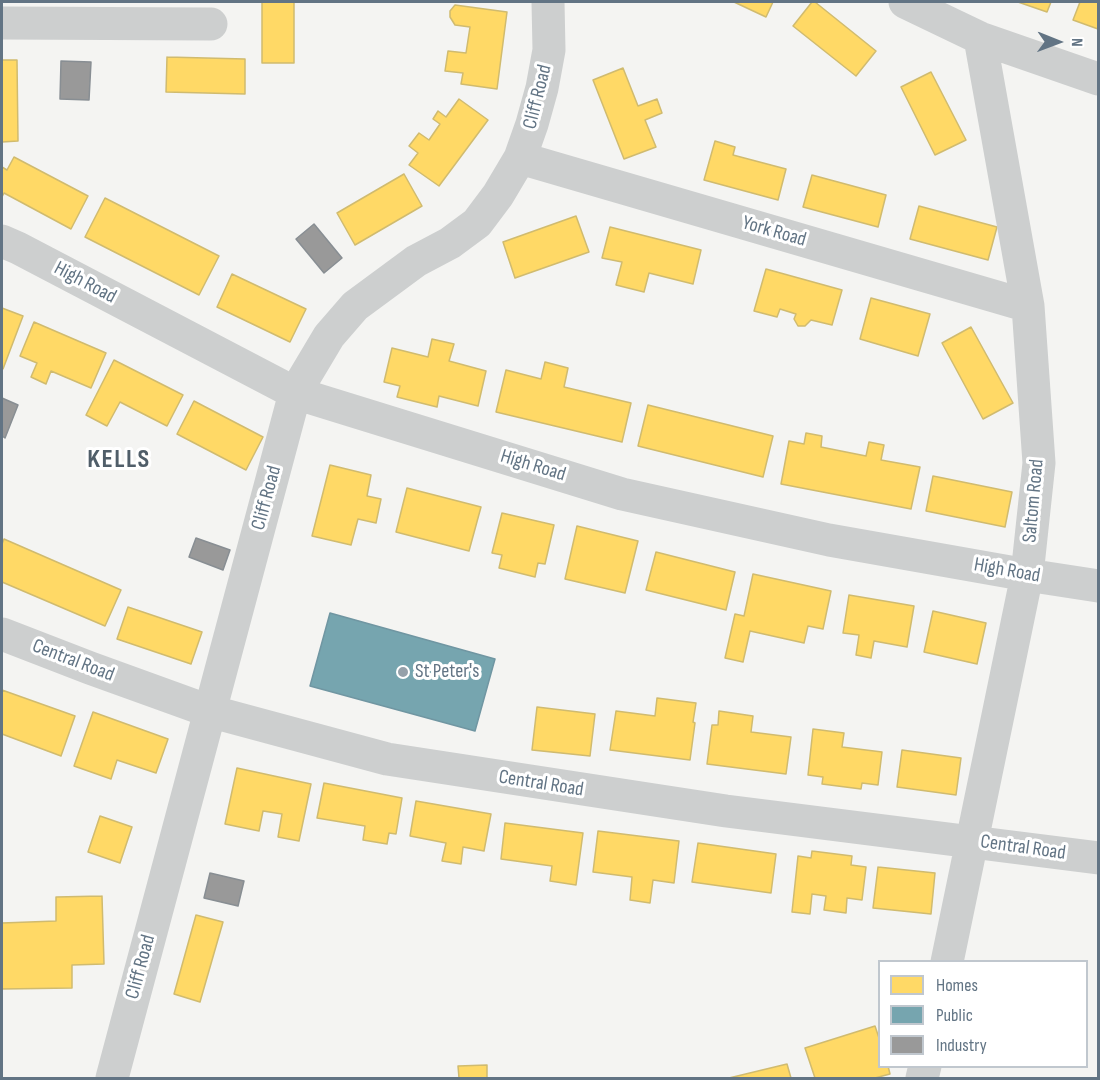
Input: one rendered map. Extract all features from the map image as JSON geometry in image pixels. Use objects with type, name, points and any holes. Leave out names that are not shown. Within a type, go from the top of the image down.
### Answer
[{"type":"street","name":"Cliff Road","points":[[112,1078],[295,393],[329,336],[355,306],[416,261],[450,243],[477,223],[498,195],[520,158],[542,88],[549,50],[548,2]]},
{"type":"street","points":[[905,2],[980,38],[1098,76]]},
{"type":"street","points":[[2,23],[211,24]]},
{"type":"street","name":"Saltom Road","points":[[947,960],[1027,575],[1039,463],[1028,306],[980,38]]},
{"type":"street","name":"York Road","points":[[520,158],[1028,306]]},
{"type":"street","name":"High Road","points":[[2,241],[295,393],[622,494],[829,540],[1098,586]]},
{"type":"street","name":"Central Road","points":[[2,634],[209,711],[387,759],[726,811],[1098,858]]},
{"type":"building: Homes","points":[[262,2],[294,2],[294,63],[262,63]]},
{"type":"building: Homes","points":[[734,2],[773,2],[766,17]]},
{"type":"building: Homes","points":[[812,2],[815,2],[876,51],[856,76],[793,26]]},
{"type":"building: Homes","points":[[1018,2],[1051,2],[1047,12]]},
{"type":"building: Homes","points":[[1080,2],[1098,2],[1098,29],[1073,20]]},
{"type":"building: Homes","points":[[455,5],[507,12],[497,89],[461,84],[463,73],[445,71],[448,51],[466,53],[470,27],[455,25],[450,17],[450,11]]},
{"type":"building: Homes","points":[[167,57],[245,59],[245,94],[166,92]]},
{"type":"building: Homes","points":[[2,60],[17,60],[18,141],[2,142]]},
{"type":"building: Homes","points":[[623,68],[638,106],[657,99],[662,113],[645,120],[656,147],[624,159],[593,80]]},
{"type":"building: Homes","points":[[931,72],[966,140],[935,155],[901,87]]},
{"type":"building: Homes","points":[[459,99],[488,120],[439,186],[409,165],[418,153],[409,146],[419,133],[429,140],[440,124],[433,119],[438,111],[446,117]]},
{"type":"building: Homes","points":[[715,141],[735,147],[733,155],[786,169],[778,200],[704,180]]},
{"type":"building: Homes","points":[[14,157],[88,196],[71,229],[4,193],[2,197],[2,167],[7,170]]},
{"type":"building: Homes","points":[[404,174],[422,206],[355,245],[337,213]]},
{"type":"building: Homes","points":[[812,175],[886,195],[878,227],[803,207]]},
{"type":"building: Homes","points":[[105,198],[219,256],[199,295],[85,237]]},
{"type":"building: Homes","points":[[919,206],[997,227],[988,260],[910,239]]},
{"type":"building: Homes","points":[[576,216],[589,252],[515,278],[503,242]]},
{"type":"building: Homes","points":[[610,227],[701,250],[693,284],[649,273],[644,292],[616,285],[622,262],[602,258]]},
{"type":"building: Homes","points":[[766,269],[842,290],[832,325],[811,320],[805,326],[798,326],[794,319],[796,314],[780,309],[777,317],[754,311]]},
{"type":"building: Homes","points":[[232,274],[306,309],[290,342],[217,307]]},
{"type":"building: Homes","points":[[871,298],[930,314],[918,356],[860,339]]},
{"type":"building: Homes","points":[[2,308],[23,316],[3,369],[2,369]]},
{"type":"building: Homes","points":[[34,322],[106,353],[91,388],[51,371],[46,384],[31,377],[37,363],[20,356]]},
{"type":"building: Homes","points":[[971,327],[1013,403],[983,419],[942,343]]},
{"type":"building: Homes","points":[[432,339],[454,344],[449,361],[486,371],[478,406],[439,396],[437,407],[397,397],[400,386],[384,382],[392,348],[428,357]]},
{"type":"building: Homes","points":[[114,360],[183,395],[167,426],[120,402],[107,426],[86,415]]},
{"type":"building: Homes","points":[[545,362],[568,368],[564,387],[631,403],[622,442],[496,412],[506,370],[541,379]]},
{"type":"building: Homes","points":[[194,401],[263,437],[246,470],[177,434]]},
{"type":"building: Homes","points":[[648,405],[773,436],[763,477],[638,446]]},
{"type":"building: Homes","points":[[806,433],[822,436],[821,447],[866,456],[869,442],[884,445],[881,460],[920,467],[911,509],[781,484],[789,441],[804,444]]},
{"type":"building: Homes","points":[[330,465],[371,475],[367,496],[381,499],[376,523],[358,519],[351,545],[312,536]]},
{"type":"building: Homes","points":[[933,476],[1012,492],[1005,527],[926,511]]},
{"type":"building: Homes","points":[[407,488],[481,507],[469,551],[396,532]]},
{"type":"building: Homes","points":[[502,513],[554,525],[545,564],[538,563],[535,577],[499,568],[502,555],[492,553]]},
{"type":"building: Homes","points":[[577,526],[638,541],[625,593],[565,579]]},
{"type":"building: Homes","points":[[4,539],[121,590],[105,626],[2,582]]},
{"type":"building: Homes","points":[[656,552],[735,572],[726,610],[646,590]]},
{"type":"building: Homes","points":[[753,574],[831,591],[823,629],[808,626],[804,643],[750,631],[743,662],[725,658],[735,614],[744,616]]},
{"type":"building: Homes","points":[[849,595],[914,606],[907,647],[874,641],[871,658],[856,655],[859,635],[843,633]]},
{"type":"building: Homes","points":[[128,607],[202,632],[191,664],[117,639]]},
{"type":"building: Homes","points":[[933,611],[986,623],[977,664],[924,652]]},
{"type":"building: Homes","points":[[2,690],[75,716],[61,756],[2,734]]},
{"type":"building: Homes","points":[[657,698],[696,703],[690,760],[610,750],[616,711],[655,716]]},
{"type":"building: Homes","points":[[537,707],[595,714],[590,756],[532,750]]},
{"type":"building: Homes","points":[[719,711],[753,716],[751,732],[791,737],[786,774],[707,764],[712,725],[718,725]]},
{"type":"building: Homes","points":[[93,712],[168,739],[156,773],[117,760],[111,779],[74,766]]},
{"type":"building: Homes","points":[[813,729],[844,733],[842,747],[882,752],[878,785],[862,783],[861,789],[822,784],[823,777],[808,775]]},
{"type":"building: Homes","points":[[902,750],[961,758],[956,795],[897,787]]},
{"type":"building: Homes","points":[[237,768],[311,784],[299,841],[278,837],[282,814],[263,811],[259,831],[225,824]]},
{"type":"building: Homes","points":[[324,783],[402,798],[396,834],[389,833],[387,844],[363,840],[365,826],[317,818]]},
{"type":"building: Homes","points":[[416,801],[491,814],[484,851],[463,847],[461,864],[442,861],[446,843],[410,836]]},
{"type":"building: Homes","points":[[100,816],[132,827],[120,863],[88,852]]},
{"type":"building: Homes","points":[[505,823],[583,833],[576,885],[550,881],[552,866],[501,859]]},
{"type":"building: Homes","points":[[598,831],[679,841],[674,883],[653,880],[650,903],[630,900],[632,877],[593,872]]},
{"type":"building: Homes","points":[[698,843],[776,854],[771,893],[692,882]]},
{"type":"building: Homes","points":[[812,851],[852,856],[851,865],[866,867],[862,900],[847,898],[846,913],[824,910],[826,896],[812,894],[810,914],[792,912],[798,856],[811,858]]},
{"type":"building: Homes","points":[[878,867],[935,873],[931,914],[873,908]]},
{"type":"building: Homes","points":[[102,896],[104,964],[72,965],[72,988],[2,989],[2,923],[56,921],[56,897]]},
{"type":"building: Homes","points":[[196,915],[223,922],[200,1002],[174,994]]},
{"type":"building: Homes","points":[[875,1026],[878,1035],[878,1068],[888,1068],[890,1074],[875,1078],[815,1078],[805,1048]]},
{"type":"building: Homes","points":[[787,1064],[791,1078],[729,1078]]},
{"type":"building: Homes","points":[[487,1065],[487,1078],[459,1078],[458,1066]]},
{"type":"building: Public","name":"St Peter's","points":[[330,613],[495,659],[475,731],[310,686]]},
{"type":"building: Industry","points":[[61,61],[91,62],[89,100],[60,99]]},
{"type":"building: Industry","points":[[314,224],[342,258],[324,273],[296,239]]},
{"type":"building: Industry","points":[[2,398],[18,405],[5,438],[2,436]]},
{"type":"building: Industry","points":[[196,538],[230,550],[223,570],[189,557]]},
{"type":"building: Industry","points":[[210,873],[244,881],[238,906],[204,898]]},
{"type":"place","name":"St Peter's","points":[[403,672]]},
{"type":"district","name":"KELLS","points":[[119,460]]}]
